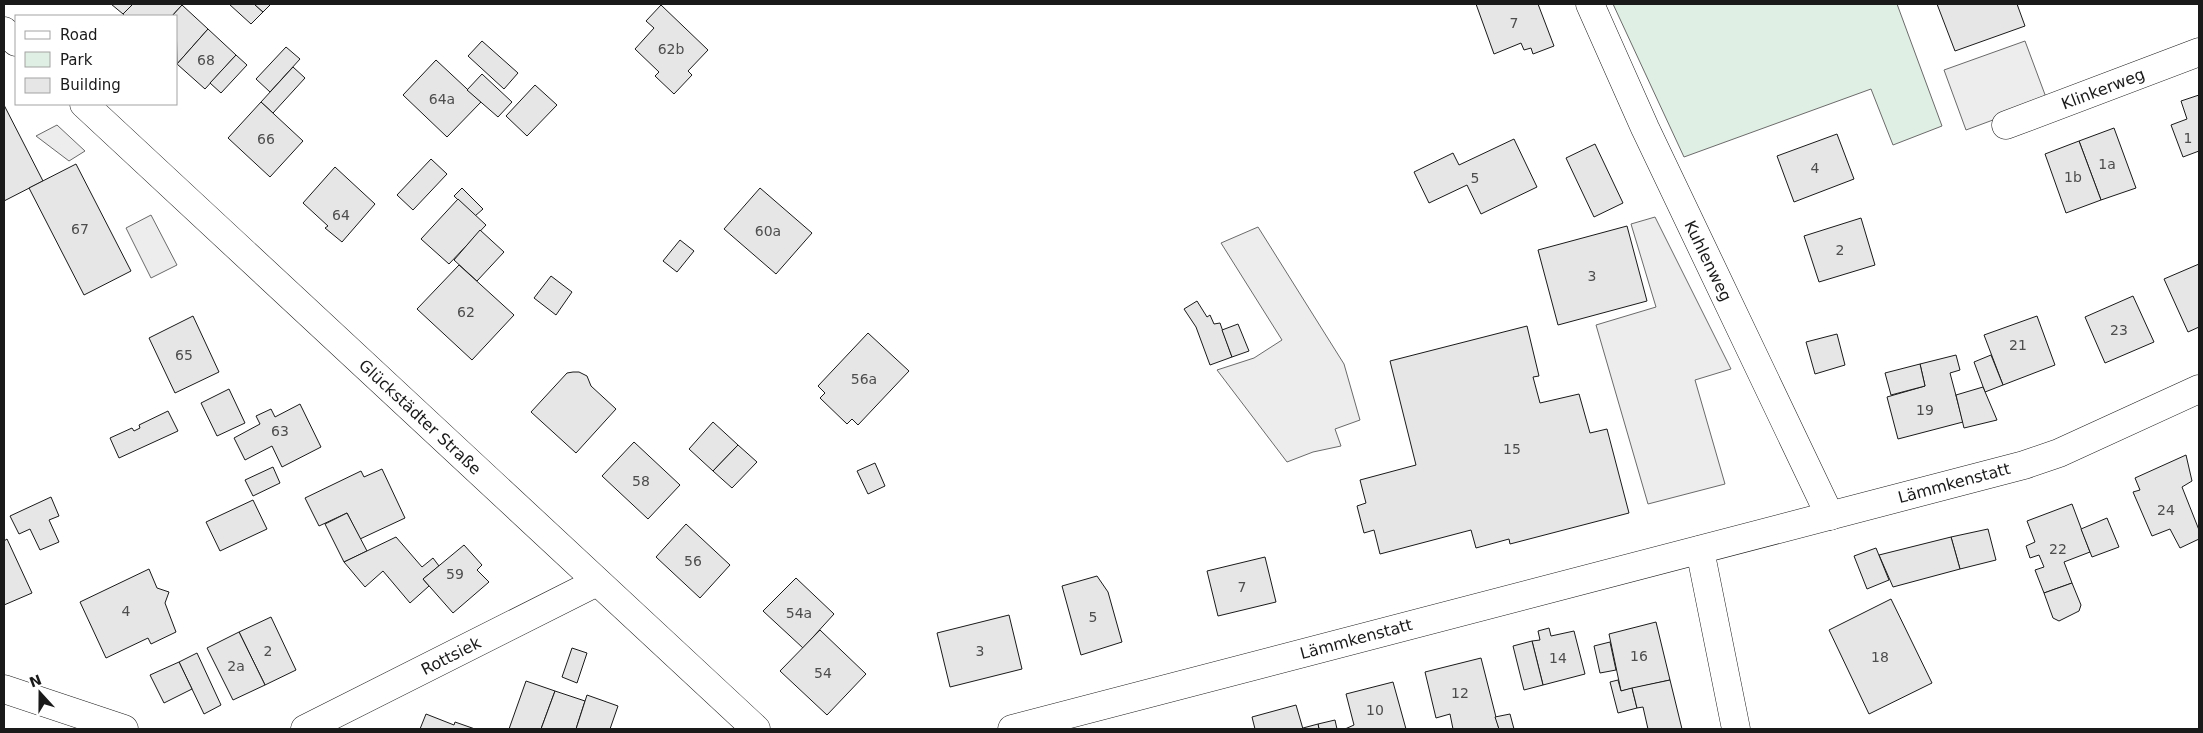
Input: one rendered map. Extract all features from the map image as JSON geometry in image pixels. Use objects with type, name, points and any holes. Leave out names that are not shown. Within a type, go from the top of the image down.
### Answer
[{"type":"street","name":"Kuhlenweg","points":[[1590,4],[1645,128],[1830,516]]},
{"type":"street","points":[[4,31],[15,41]]},
{"type":"street","name":"Klinkerweg","points":[[2006,125],[2199,52]]},
{"type":"street","name":"Glückstädter Straße","points":[[85,105],[756,729]]},
{"type":"street","name":"Lämmkenstatt","points":[[1012,729],[2024,465],[2059,452],[2199,389]]},
{"type":"street","points":[[1700,550],[1736,729]]},
{"type":"street","name":"Rottsiek","points":[[305,729],[597,582]]},
{"type":"street","points":[[4,689],[124,729]]},
{"type":"green space","points":[[1613,4],[1897,4],[1942,126],[1893,145],[1871,89],[1684,157]]},
{"type":"shaded area","points":[[2025,41],[2047,100],[1966,130],[1944,70]]},
{"type":"shaded area","points":[[57,125],[85,151],[69,161],[36,136]]},
{"type":"shaded area","points":[[151,215],[177,265],[151,278],[126,228]]},
{"type":"shaded area","points":[[1655,217],[1731,369],[1695,380],[1725,484],[1648,504],[1596,325],[1656,307],[1631,224]]},
{"type":"shaded area","points":[[1258,227],[1344,364],[1360,420],[1335,429],[1341,446],[1313,452],[1287,462],[1217,370],[1254,358],[1282,340],[1221,243]]},
{"type":"building","points":[[111,4],[133,4],[123,14]]},
{"type":"building","points":[[133,4],[182,5],[173,15],[123,14]]},
{"type":"building","points":[[229,4],[254,4],[263,12],[251,24]]},
{"type":"building","points":[[254,4],[271,4],[263,12]]},
{"type":"building","points":[[1476,4],[1538,4],[1554,46],[1533,54],[1531,48],[1524,50],[1521,43],[1494,54]]},
{"type":"building","points":[[1937,4],[2017,4],[2025,26],[1955,51]]},
{"type":"building","points":[[182,5],[208,29],[178,63],[178,15],[173,15]]},
{"type":"building","points":[[661,5],[708,50],[688,71],[692,75],[674,94],[655,76],[659,72],[635,49],[654,28],[646,21]]},
{"type":"building","points":[[208,29],[236,55],[205,89],[178,63]]},
{"type":"building","points":[[482,41],[518,73],[504,89],[468,56]]},
{"type":"building","points":[[286,47],[300,59],[270,92],[256,79]]},
{"type":"building","points":[[236,55],[247,65],[221,93],[210,83]]},
{"type":"building","points":[[436,60],[481,102],[447,137],[403,95]]},
{"type":"building","points":[[293,67],[305,78],[273,113],[261,102]]},
{"type":"building","points":[[482,74],[512,102],[498,117],[467,90]]},
{"type":"building","points":[[535,85],[557,105],[527,136],[506,116]]},
{"type":"building","points":[[2199,95],[2199,151],[2183,157],[2171,125],[2187,119],[2181,101]]},
{"type":"building","points":[[261,102],[303,141],[270,177],[228,138]]},
{"type":"building","points":[[4,105],[43,181],[4,201]]},
{"type":"building","points":[[2114,128],[2136,188],[2101,200],[2079,141]]},
{"type":"building","points":[[1837,134],[1854,179],[1794,202],[1777,156]]},
{"type":"building","points":[[1514,139],[1537,187],[1481,214],[1467,185],[1429,203],[1414,172],[1453,153],[1459,165]]},
{"type":"building","points":[[2079,141],[2101,200],[2066,213],[2045,154]]},
{"type":"building","points":[[1595,144],[1623,203],[1594,217],[1566,158]]},
{"type":"building","points":[[431,159],[447,174],[413,210],[397,195]]},
{"type":"building","points":[[76,164],[131,271],[84,295],[29,188]]},
{"type":"building","points":[[335,167],[375,204],[342,242],[325,228],[328,226],[303,203]]},
{"type":"building","points":[[462,188],[483,209],[475,216],[454,196]]},
{"type":"building","points":[[760,188],[812,233],[776,274],[724,229]]},
{"type":"building","points":[[458,199],[486,225],[449,264],[421,239]]},
{"type":"building","points":[[1861,218],[1875,265],[1819,282],[1804,236]]},
{"type":"building","points":[[1627,226],[1647,301],[1558,325],[1538,250]]},
{"type":"building","points":[[480,230],[504,252],[477,281],[454,260]]},
{"type":"building","points":[[680,240],[694,251],[677,272],[663,261]]},
{"type":"building","points":[[2199,264],[2199,327],[2188,332],[2164,279]]},
{"type":"building","points":[[459,265],[514,315],[472,360],[417,309]]},
{"type":"building","points":[[551,276],[572,292],[556,315],[534,298]]},
{"type":"building","points":[[2133,296],[2154,342],[2105,363],[2085,317]]},
{"type":"building","points":[[1197,301],[1207,317],[1210,315],[1214,324],[1220,323],[1232,357],[1210,365],[1196,327],[1184,309]]},
{"type":"building","points":[[193,316],[219,372],[175,393],[149,338]]},
{"type":"building","points":[[2037,316],[2055,365],[2003,385],[1984,335]]},
{"type":"building","points":[[1238,324],[1249,351],[1232,357],[1222,330]]},
{"type":"building","points":[[1527,326],[1539,376],[1533,377],[1540,403],[1579,394],[1590,433],[1607,429],[1629,513],[1510,544],[1509,539],[1476,548],[1471,530],[1380,554],[1374,530],[1364,533],[1357,506],[1366,503],[1360,480],[1416,465],[1390,361]]},
{"type":"building","points":[[868,333],[909,371],[858,425],[852,419],[847,424],[820,398],[825,393],[818,386]]},
{"type":"building","points":[[1837,334],[1845,365],[1815,374],[1806,342]]},
{"type":"building","points":[[1956,355],[1960,370],[1950,373],[1963,422],[1898,439],[1887,397],[1925,386],[1920,364]]},
{"type":"building","points":[[1991,355],[2003,385],[1985,392],[1974,362]]},
{"type":"building","points":[[1920,364],[1925,386],[1891,395],[1885,373]]},
{"type":"building","points":[[579,372],[587,376],[591,386],[616,409],[576,453],[531,412],[567,373]]},
{"type":"building","points":[[1983,387],[1997,420],[1964,428],[1956,395]]},
{"type":"building","points":[[229,389],[245,423],[217,436],[201,403]]},
{"type":"building","points":[[300,404],[321,447],[282,467],[272,446],[245,460],[234,438],[260,424],[256,416],[271,409],[275,417]]},
{"type":"building","points":[[168,411],[178,431],[119,458],[110,438],[132,428],[134,431],[140,428],[139,425]]},
{"type":"building","points":[[713,422],[738,445],[713,471],[689,449]]},
{"type":"building","points":[[634,442],[680,485],[648,519],[602,476]]},
{"type":"building","points":[[738,445],[757,462],[732,488],[713,471]]},
{"type":"building","points":[[2186,455],[2192,481],[2182,487],[2199,530],[2199,539],[2180,548],[2170,529],[2152,536],[2133,492],[2140,490],[2135,478]]},
{"type":"building","points":[[875,463],[885,486],[868,494],[857,471]]},
{"type":"building","points":[[273,467],[280,483],[253,496],[245,480]]},
{"type":"building","points":[[382,469],[405,518],[360,539],[347,513],[319,526],[305,498],[361,471],[364,477]]},
{"type":"building","points":[[51,497],[59,516],[49,520],[59,542],[40,550],[30,529],[19,534],[10,516]]},
{"type":"building","points":[[253,500],[267,529],[220,551],[206,522]]},
{"type":"building","points":[[2072,504],[2090,552],[2064,562],[2072,583],[2044,593],[2035,570],[2044,567],[2039,555],[2030,558],[2026,546],[2035,542],[2027,521]]},
{"type":"building","points":[[347,513],[367,551],[344,562],[325,524]]},
{"type":"building","points":[[2107,518],[2119,547],[2092,557],[2081,529]]},
{"type":"building","points":[[686,524],[730,565],[700,598],[656,557]]},
{"type":"building","points":[[1988,529],[1996,560],[1960,569],[1951,537]]},
{"type":"building","points":[[396,537],[422,567],[433,558],[439,566],[423,579],[429,586],[410,603],[383,571],[365,587],[344,562]]},
{"type":"building","points":[[1951,537],[1960,569],[1893,587],[1879,555]]},
{"type":"building","points":[[7,539],[32,593],[4,605],[4,541]]},
{"type":"building","points":[[464,545],[482,565],[477,570],[489,582],[453,613],[423,579]]},
{"type":"building","points":[[1876,548],[1889,580],[1867,589],[1854,556]]},
{"type":"building","points":[[1265,557],[1276,602],[1218,616],[1207,571]]},
{"type":"building","points":[[149,569],[157,588],[169,592],[165,603],[176,632],[151,644],[148,638],[106,658],[80,602]]},
{"type":"building","points":[[1097,576],[1108,592],[1122,642],[1081,655],[1062,586]]},
{"type":"building","points":[[796,578],[834,614],[803,648],[763,611]]},
{"type":"building","points":[[2072,583],[2081,605],[2079,611],[2059,621],[2053,618],[2044,593]]},
{"type":"building","points":[[1891,599],[1932,683],[1869,714],[1829,630]]},
{"type":"building","points":[[1009,615],[1022,669],[950,687],[937,633]]},
{"type":"building","points":[[271,617],[296,670],[265,685],[239,632]]},
{"type":"building","points":[[1656,622],[1670,680],[1621,691],[1609,634]]},
{"type":"building","points":[[1549,628],[1551,636],[1574,631],[1585,674],[1543,685],[1532,641],[1540,640],[1538,631]]},
{"type":"building","points":[[820,630],[866,674],[827,715],[780,671]]},
{"type":"building","points":[[239,632],[265,685],[233,700],[207,648]]},
{"type":"building","points":[[1532,641],[1543,685],[1524,690],[1513,646]]},
{"type":"building","points":[[1610,642],[1616,670],[1600,673],[1594,646]]},
{"type":"building","points":[[572,648],[587,653],[577,683],[562,677]]},
{"type":"building","points":[[197,653],[221,705],[204,714],[179,662]]},
{"type":"building","points":[[1481,658],[1499,729],[1453,729],[1450,714],[1436,718],[1425,672]]},
{"type":"building","points":[[179,662],[192,689],[164,703],[150,675]]},
{"type":"building","points":[[1618,680],[1621,691],[1632,688],[1637,708],[1618,713],[1610,682]]},
{"type":"building","points":[[1670,680],[1682,729],[1648,729],[1643,707],[1637,708],[1632,688]]},
{"type":"building","points":[[526,681],[555,691],[541,729],[509,729]]},
{"type":"building","points":[[1393,682],[1406,729],[1345,729],[1354,725],[1346,694]]},
{"type":"building","points":[[555,691],[585,701],[576,729],[541,729]]},
{"type":"building","points":[[587,695],[618,706],[610,729],[576,729]]},
{"type":"building","points":[[1296,705],[1303,729],[1255,729],[1252,717]]},
{"type":"building","points":[[426,714],[454,725],[455,722],[475,729],[420,729]]},
{"type":"building","points":[[1510,714],[1514,729],[1499,729],[1495,717]]},
{"type":"building","points":[[1335,720],[1337,729],[1319,729],[1318,724]]},
{"type":"building","points":[[1318,724],[1319,729],[1303,729],[1303,728]]}]
